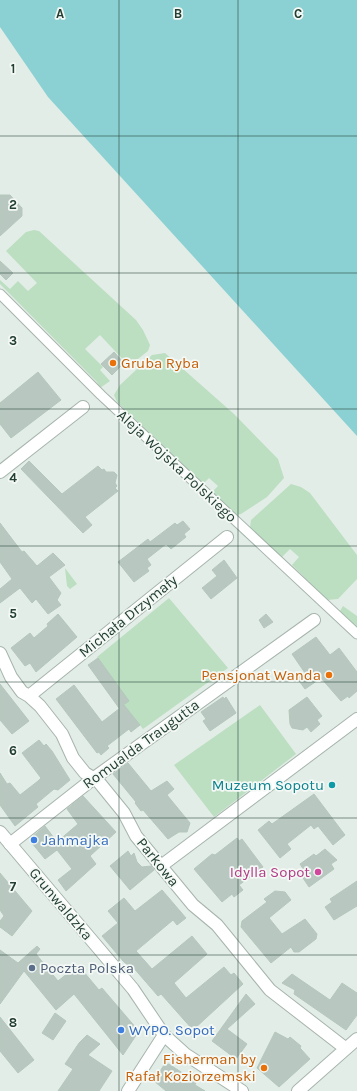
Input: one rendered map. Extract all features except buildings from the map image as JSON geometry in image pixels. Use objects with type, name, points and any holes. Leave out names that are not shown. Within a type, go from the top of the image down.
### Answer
[{"type":"street","name":"Aleja Wojska Polskiego","points":[[0,294],[101,395],[357,634]]},
{"type":"street","points":[[0,472],[83,407]]},
{"type":"street","name":"Michała Drzymały","points":[[29,696],[227,536]]},
{"type":"street","name":"Romualda Traugutta","points":[[10,844],[94,778],[314,620]]},
{"type":"street","name":"Parkowa","points":[[0,653],[22,692],[29,696],[62,734],[73,758],[85,773],[94,778],[124,813],[136,836],[193,905],[217,925],[270,990],[345,1048]]},
{"type":"street","points":[[161,866],[357,719]]},
{"type":"street","name":"Grunwaldzka","points":[[0,832],[133,989],[164,1034],[185,1054],[242,1091]]},
{"type":"street","points":[[128,1091],[164,1034]]},
{"type":"street","points":[[298,1091],[357,1039]]},
{"type":"green space","points":[[34,230],[39,231],[136,320],[143,330],[150,345],[148,351],[129,366],[100,335],[85,349],[103,367],[100,370],[110,381],[100,388],[97,382],[0,284],[0,280],[10,289],[18,281],[28,291],[37,283],[6,251],[26,232]]},
{"type":"green space","points":[[165,353],[234,414],[278,459],[284,478],[267,497],[241,514],[237,515],[212,492],[218,486],[209,478],[203,484],[117,402],[114,395],[120,385],[152,355]]},
{"type":"green space","points":[[291,484],[301,487],[310,493],[357,555],[357,579],[338,599],[327,600],[292,565],[299,557],[290,549],[282,557],[250,528],[251,520]]},
{"type":"green space","points":[[65,568],[77,584],[70,589],[67,586]]},
{"type":"green space","points":[[169,598],[228,668],[143,729],[124,705],[128,701],[97,657]]},
{"type":"green space","points":[[343,606],[357,616],[357,628],[340,611]]},
{"type":"green space","points":[[260,705],[296,754],[214,817],[174,765]]},
{"type":"water","points":[[0,0],[357,0],[357,436],[48,97],[0,27]]},
{"type":"place","name":"Gruba Ryba","points":[[113,363]]},
{"type":"place","name":"Pensjonat Wanda","points":[[329,675]]},
{"type":"place","name":"Muzeum Sopotu","points":[[332,785]]},
{"type":"place","name":"Jahmajka","points":[[34,840]]},
{"type":"place","name":"Idylla Sopot","points":[[318,872]]},
{"type":"place","name":"Poczta Polska","points":[[32,968]]},
{"type":"place","name":"WYPO. Sopot","points":[[121,1030]]},
{"type":"place","name":"Fisherman by Rafał Koziorzemski","points":[[264,1068]]}]
